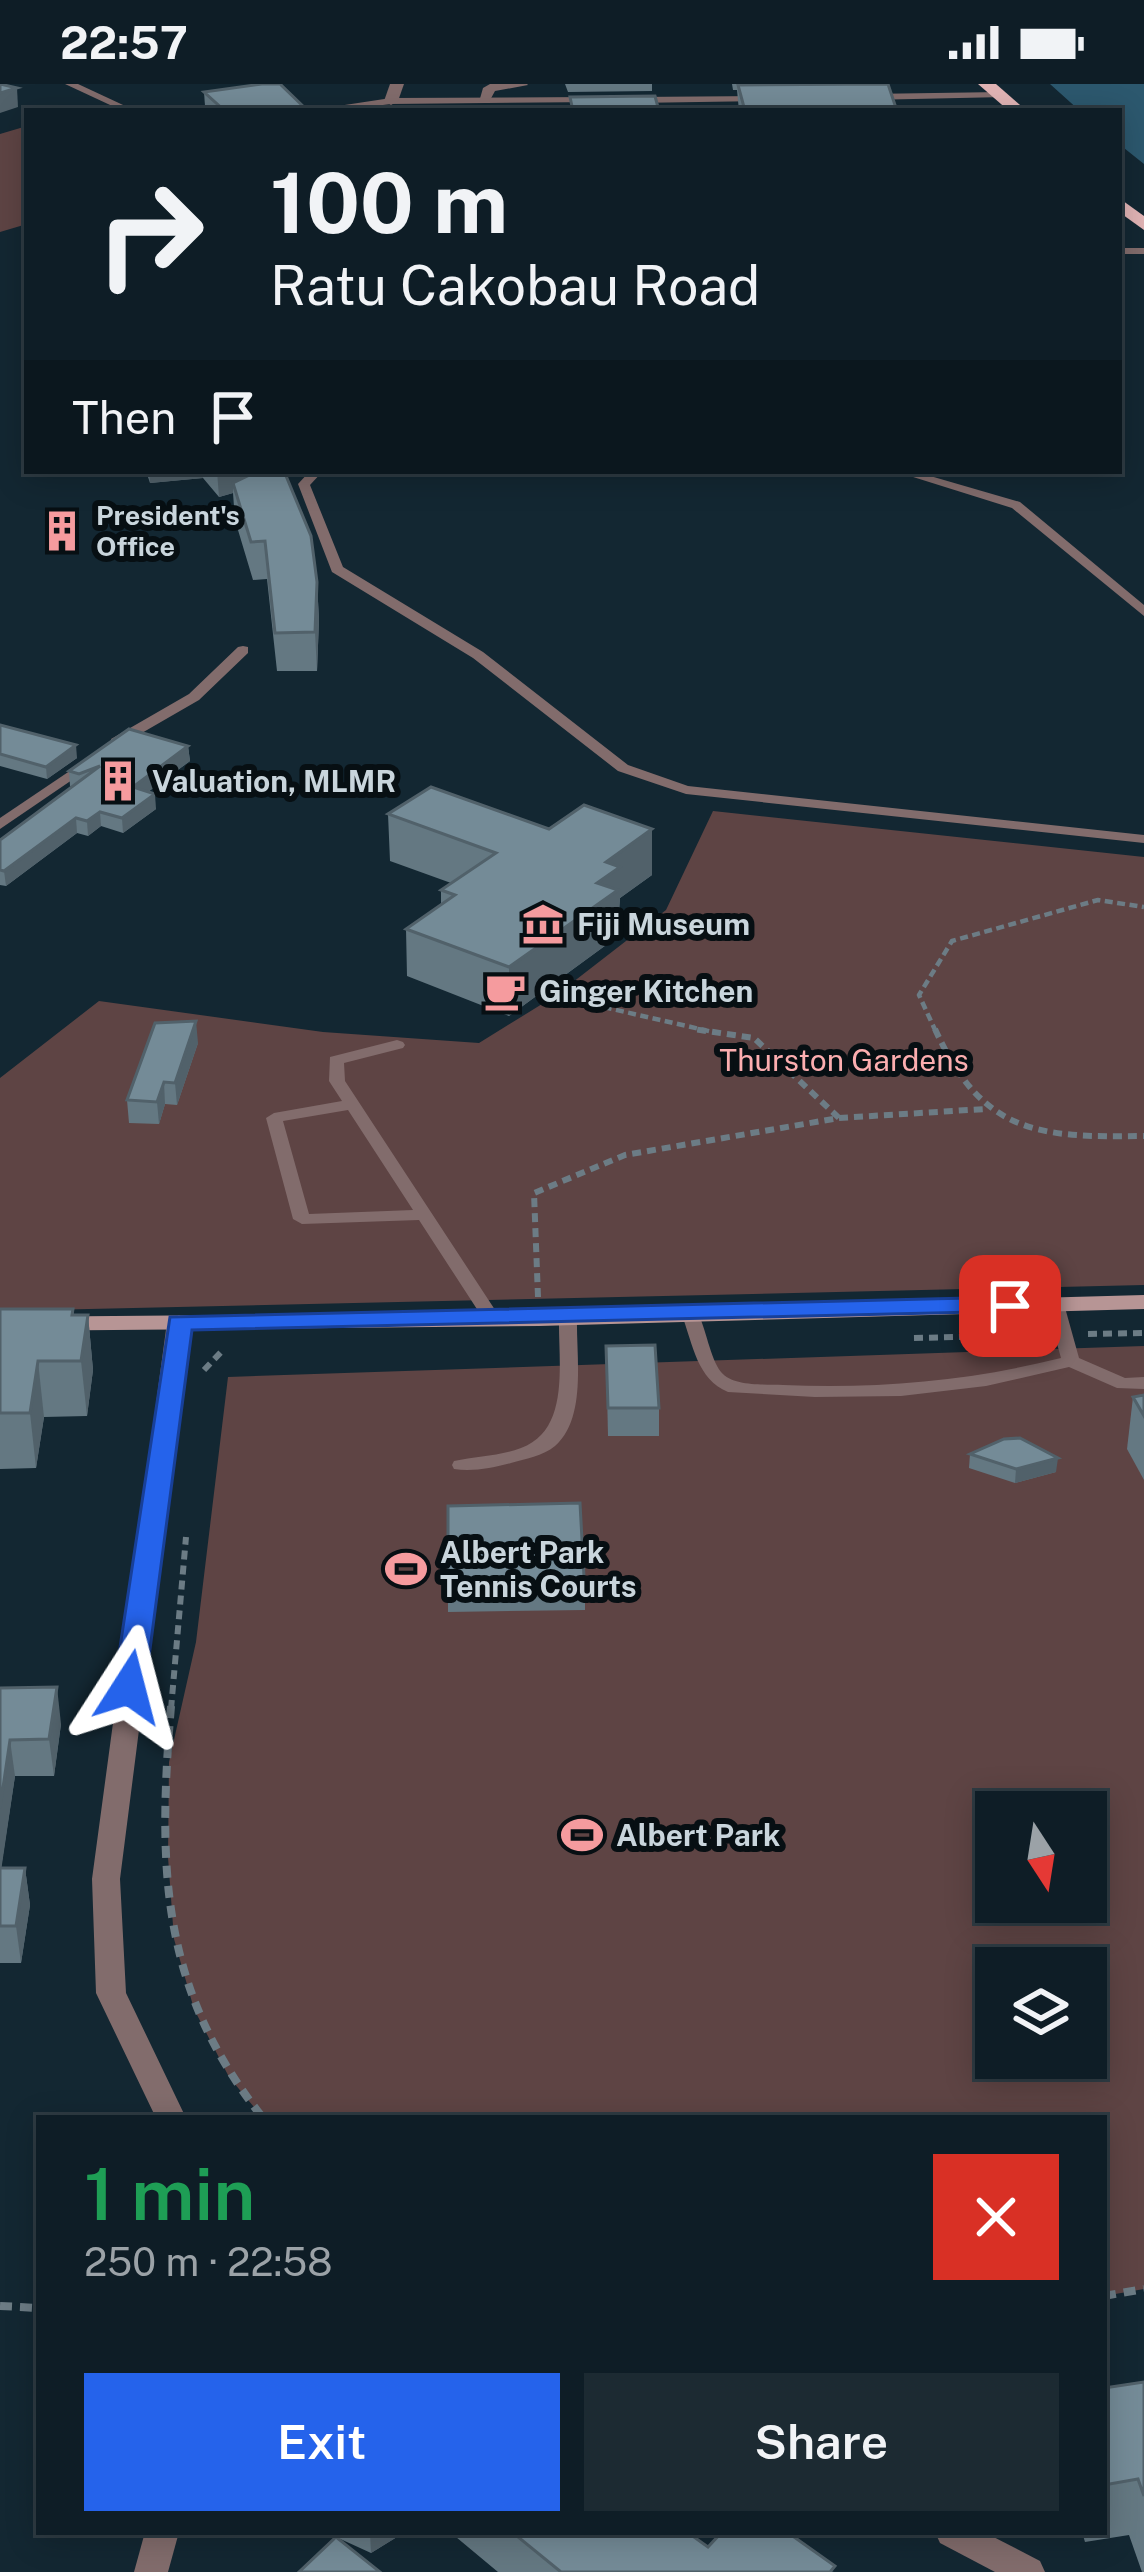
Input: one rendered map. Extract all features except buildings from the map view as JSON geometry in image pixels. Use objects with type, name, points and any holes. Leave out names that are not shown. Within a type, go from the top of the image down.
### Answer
[{"type":"main road","points":[[0,1324],[539,1319],[1144,1302]]},
{"type":"street","points":[[391,101],[397,84]]},
{"type":"street","points":[[484,99],[490,88],[521,86]]},
{"type":"street","points":[[170,2115],[111,1993],[106,1879],[179,1322]]},
{"type":"street","points":[[152,2572],[161,2535]]},
{"type":"street","points":[[958,2535],[1028,2572]]},
{"type":"lane","points":[[70,84],[124,108]]},
{"type":"lane","points":[[859,98],[994,90]]},
{"type":"lane","points":[[623,100],[693,106],[788,99]]},
{"type":"lane","points":[[334,108],[391,101],[600,100]]},
{"type":"lane","points":[[314,474],[304,484],[338,569],[478,656],[623,768],[686,790],[1144,839]]},
{"type":"lane","points":[[910,474],[1016,505],[1144,612]]},
{"type":"lane","points":[[0,825],[129,733],[194,697],[242,650]]},
{"type":"lane","points":[[397,1046],[336,1060],[337,1081],[492,1319]]},
{"type":"lane","points":[[353,1104],[274,1118],[302,1219],[423,1215]]},
{"type":"lane","points":[[1055,1304],[1071,1361]]},
{"type":"lane","points":[[692,1315],[712,1374],[728,1386],[859,1395],[998,1382],[1071,1361],[1123,1384],[1144,1383]]},
{"type":"lane","points":[[461,1465],[521,1459],[550,1445],[562,1426],[568,1318]]},
{"type":"path","points":[[986,1109],[950,1061],[919,995],[952,941],[1098,900],[1144,907]]},
{"type":"path","points":[[555,996],[661,1024],[754,1038],[839,1118]]},
{"type":"path","points":[[539,1319],[534,1193],[626,1155],[839,1118],[986,1109],[1089,1139],[1144,1136]]},
{"type":"path","points":[[903,1338],[1144,1334]]},
{"type":"path","points":[[197,1381],[218,1350],[241,1350]]},
{"type":"path","points":[[187,1524],[169,1762],[174,1940],[194,2009],[229,2077],[261,2115]]},
{"type":"path","points":[[1107,2295],[1144,2288]]},
{"type":"path","points":[[0,2306],[36,2308]]},
{"type":"green space","points":[[24,127],[24,225],[0,232],[0,134]]},
{"type":"green space","name":"Thurston Gardens","points":[[713,811],[1144,857],[1144,1285],[0,1311],[0,1078],[99,1001],[323,1032],[479,1043],[555,996],[666,910]]},
{"type":"green space","name":"Albert Park","points":[[1144,1346],[1144,2289],[1107,2295],[1107,2115],[261,2115],[229,2077],[194,2009],[174,1939],[168,1857],[169,1762],[196,1642],[228,1377]]},
{"type":"water","points":[[1050,84],[1144,84],[1144,164],[1122,146],[1122,108],[1077,108]]},
{"type":"place","name":"President's Office","points":[[62,531]]},
{"type":"place","name":"Valuation, MLMR","points":[[118,781]]},
{"type":"place","name":"Fiji Museum","points":[[543,924]]},
{"type":"place","name":"Ginger Kitchen","points":[[505,991]]},
{"type":"place","name":"Albert Park Tennis Courts","points":[[406,1569]]},
{"type":"place","name":"Albert Park","points":[[582,1835]]},
{"type":"route","points":[[129,1687],[179,1322],[539,1319],[1010,1306]]}]
